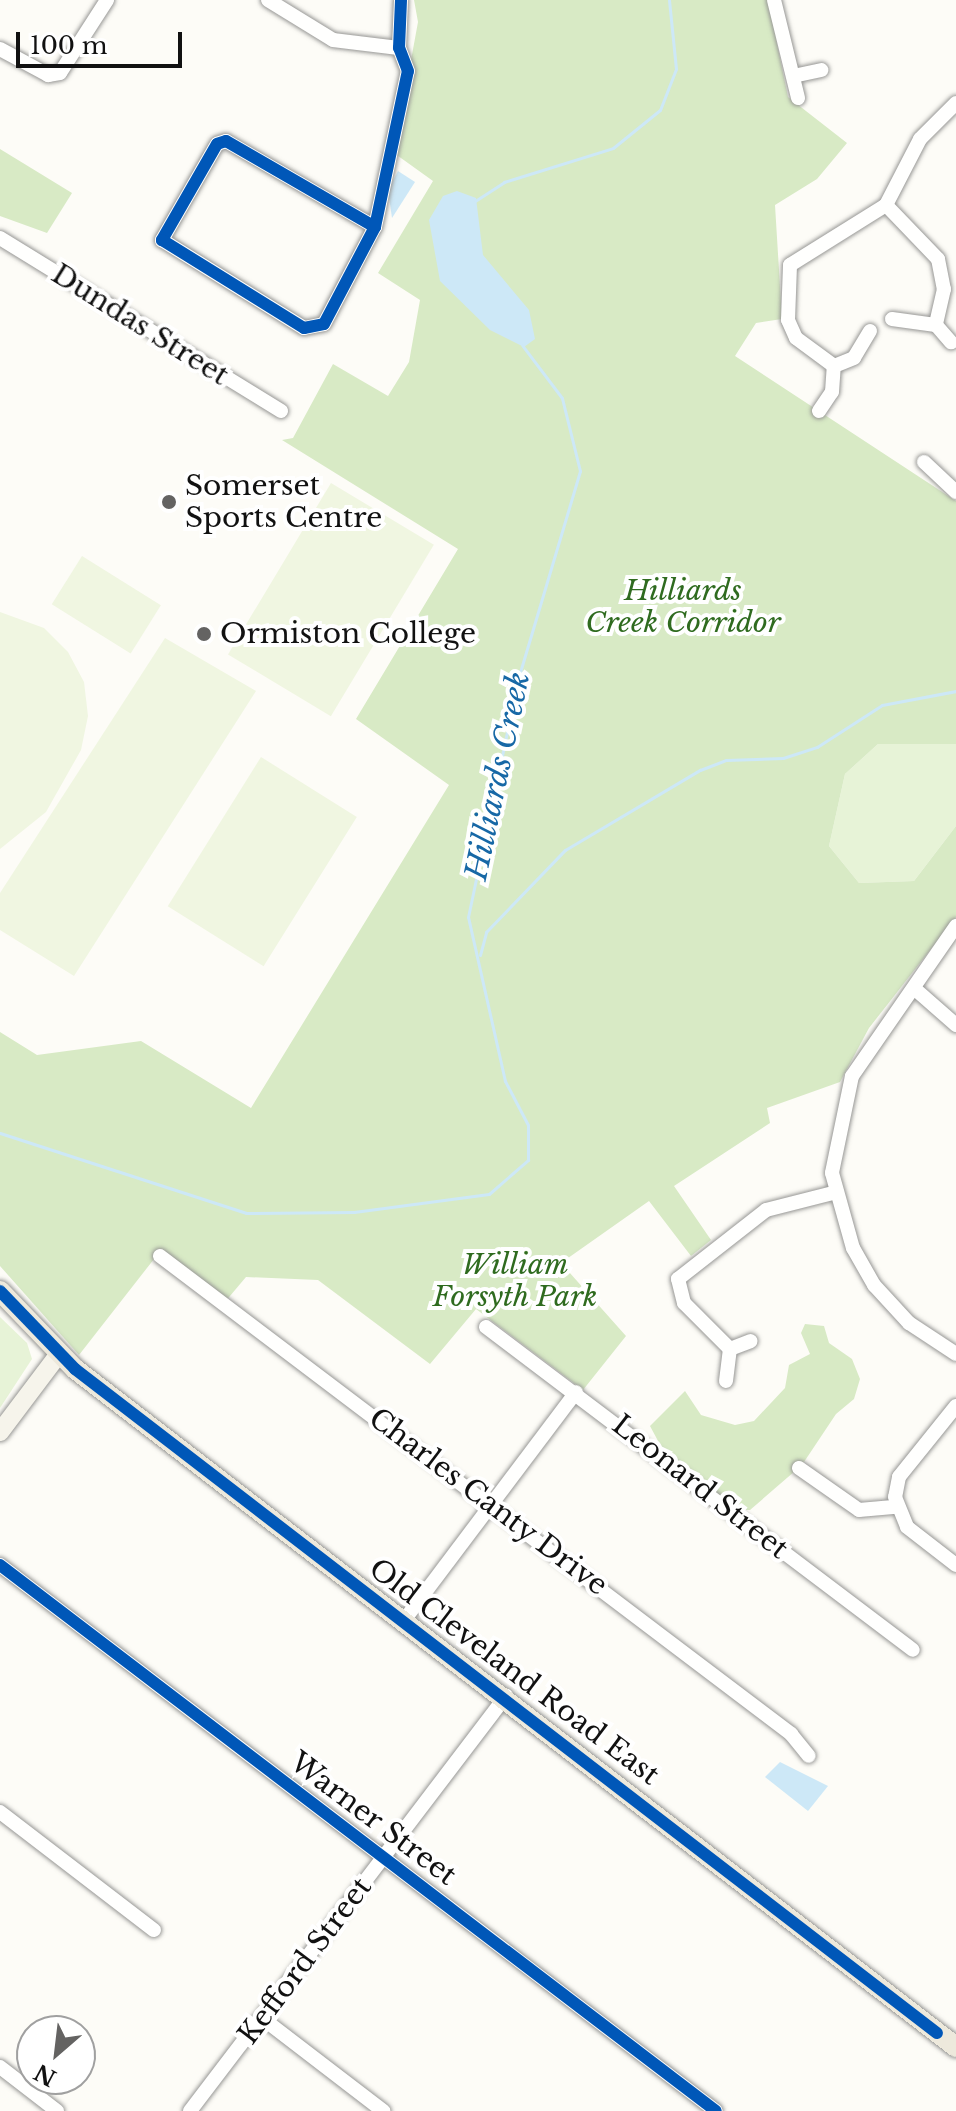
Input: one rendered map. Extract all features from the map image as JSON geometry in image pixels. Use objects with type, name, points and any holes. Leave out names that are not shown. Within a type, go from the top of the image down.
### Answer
[{"type":"main road","name":"Old Cleveland Road East","points":[[0,1291],[58,1355],[830,1945],[956,2047]]},
{"type":"main road","name":"Old Cleveland Road East","points":[[830,1945],[956,2034]]},
{"type":"street","points":[[0,49],[48,75],[60,73],[107,0]]},
{"type":"street","points":[[268,0],[333,40],[399,48]]},
{"type":"street","points":[[375,227],[226,141],[217,144],[162,240],[315,330],[375,227],[408,71],[399,48],[401,0]]},
{"type":"street","points":[[774,0],[779,35],[798,75],[798,98]]},
{"type":"street","points":[[798,75],[821,70]]},
{"type":"street","points":[[834,366],[791,330],[790,265],[886,205],[920,139],[956,103]]},
{"type":"street","points":[[886,205],[938,259],[944,289],[936,325]]},
{"type":"street","name":"Dundas Street","points":[[0,238],[281,411]]},
{"type":"street","points":[[892,319],[936,325],[951,342]]},
{"type":"street","points":[[834,366],[854,358],[870,331]]},
{"type":"street","points":[[819,411],[832,392],[834,366]]},
{"type":"street","points":[[924,462],[956,492]]},
{"type":"street","points":[[956,926],[915,989],[874,1037],[848,1085],[835,1138],[833,1193],[853,1248],[884,1298],[956,1354]]},
{"type":"street","points":[[915,989],[956,1025]]},
{"type":"street","points":[[730,1349],[684,1303],[678,1279],[766,1210],[833,1193]]},
{"type":"street","name":"Charles Canty Drive","points":[[160,1256],[492,1503],[791,1734],[809,1756]]},
{"type":"street","name":"Leonard Street","points":[[486,1327],[576,1392],[913,1650]]},
{"type":"street","points":[[730,1349],[751,1341]]},
{"type":"street","points":[[726,1381],[730,1349]]},
{"type":"street","points":[[0,1432],[58,1355]]},
{"type":"street","points":[[405,1619],[576,1392]]},
{"type":"street","points":[[956,1406],[899,1477],[896,1507],[907,1527],[956,1565]]},
{"type":"street","points":[[799,1468],[859,1510],[896,1507]]},
{"type":"street","name":"Warner Street","points":[[0,1565],[716,2111]]},
{"type":"street","name":"Kefford Street","points":[[190,2111],[506,1696]]},
{"type":"street","points":[[0,1812],[154,1930]]},
{"type":"street","points":[[262,2018],[383,2111]]},
{"type":"street","points":[[0,2067],[57,2111]]},
{"type":"green space","name":"Hilliards Creek Corridor","points":[[414,0],[768,0],[788,97],[847,143],[817,179],[775,205],[782,319],[756,323],[735,356],[956,501],[956,744],[878,744],[845,774],[829,846],[859,883],[914,881],[956,826],[956,917],[869,1028],[840,1082],[767,1108],[770,1123],[674,1186],[711,1240],[691,1256],[649,1201],[561,1263],[626,1336],[583,1390],[476,1309],[430,1364],[318,1280],[246,1277],[219,1309],[154,1259],[79,1355],[0,1266],[0,1032],[37,1055],[141,1041],[251,1108],[449,785],[356,719],[458,549],[282,440],[293,438],[333,364],[388,396],[409,362],[420,300],[378,273],[433,181],[394,153],[418,22]]},
{"type":"green space","points":[[0,149],[72,193],[47,233],[0,216]]},
{"type":"green space","points":[[331,483],[434,545],[331,716],[228,654]]},
{"type":"green space","points":[[82,556],[161,605],[131,654],[52,604]]},
{"type":"green space","points":[[0,612],[44,628],[68,652],[84,682],[88,716],[81,750],[46,812],[0,849]]},
{"type":"green space","points":[[165,638],[256,691],[74,976],[0,930],[0,893]]},
{"type":"green space","points":[[878,744],[956,744],[956,826],[914,881],[859,883],[829,846],[845,774]]},
{"type":"green space","points":[[261,757],[357,817],[264,966],[168,906]]},
{"type":"green space","points":[[0,1317],[27,1343],[32,1359],[0,1408]]},
{"type":"green space","points":[[805,1324],[824,1326],[829,1343],[852,1359],[860,1379],[854,1399],[836,1414],[802,1465],[750,1510],[737,1510],[665,1454],[650,1426],[685,1391],[701,1415],[735,1425],[754,1421],[785,1388],[789,1365],[810,1354],[801,1333]]},
{"type":"water","points":[[398,171],[415,182],[392,218],[388,190]]},
{"type":"water","points":[[457,191],[476,198],[483,255],[529,310],[535,339],[524,347],[490,330],[440,281],[429,220],[443,196]]},
{"type":"water","points":[[780,1762],[828,1786],[808,1811],[765,1777]]},
{"type":"waterway","name":"Hilliards Creek","points":[[475,201],[504,182],[613,148],[660,110],[676,69],[669,0]]},
{"type":"waterway","name":"Hilliards Creek","points":[[0,1133],[246,1213],[354,1212],[489,1194],[528,1160],[528,1125],[505,1081],[468,917],[518,679],[580,471],[562,398],[522,345]]},
{"type":"waterway","points":[[480,955],[486,932],[565,850],[700,770],[726,760],[783,758],[817,747],[882,705],[956,691]]},
{"type":"cycle path","points":[[375,227],[226,141],[217,144],[162,240],[304,328],[324,324],[375,227],[408,71],[399,48],[401,0]]},
{"type":"cycle path","points":[[0,1291],[75,1369],[937,2033]]},
{"type":"cycle path","points":[[0,1565],[716,2111]]},
{"type":"place","name":"Somerset Sports Centre","points":[[169,502]]},
{"type":"place","name":"Ormiston College","points":[[204,634]]},
{"type":"park label","name":"William Forsyth Park","points":[[515,1281]]}]
